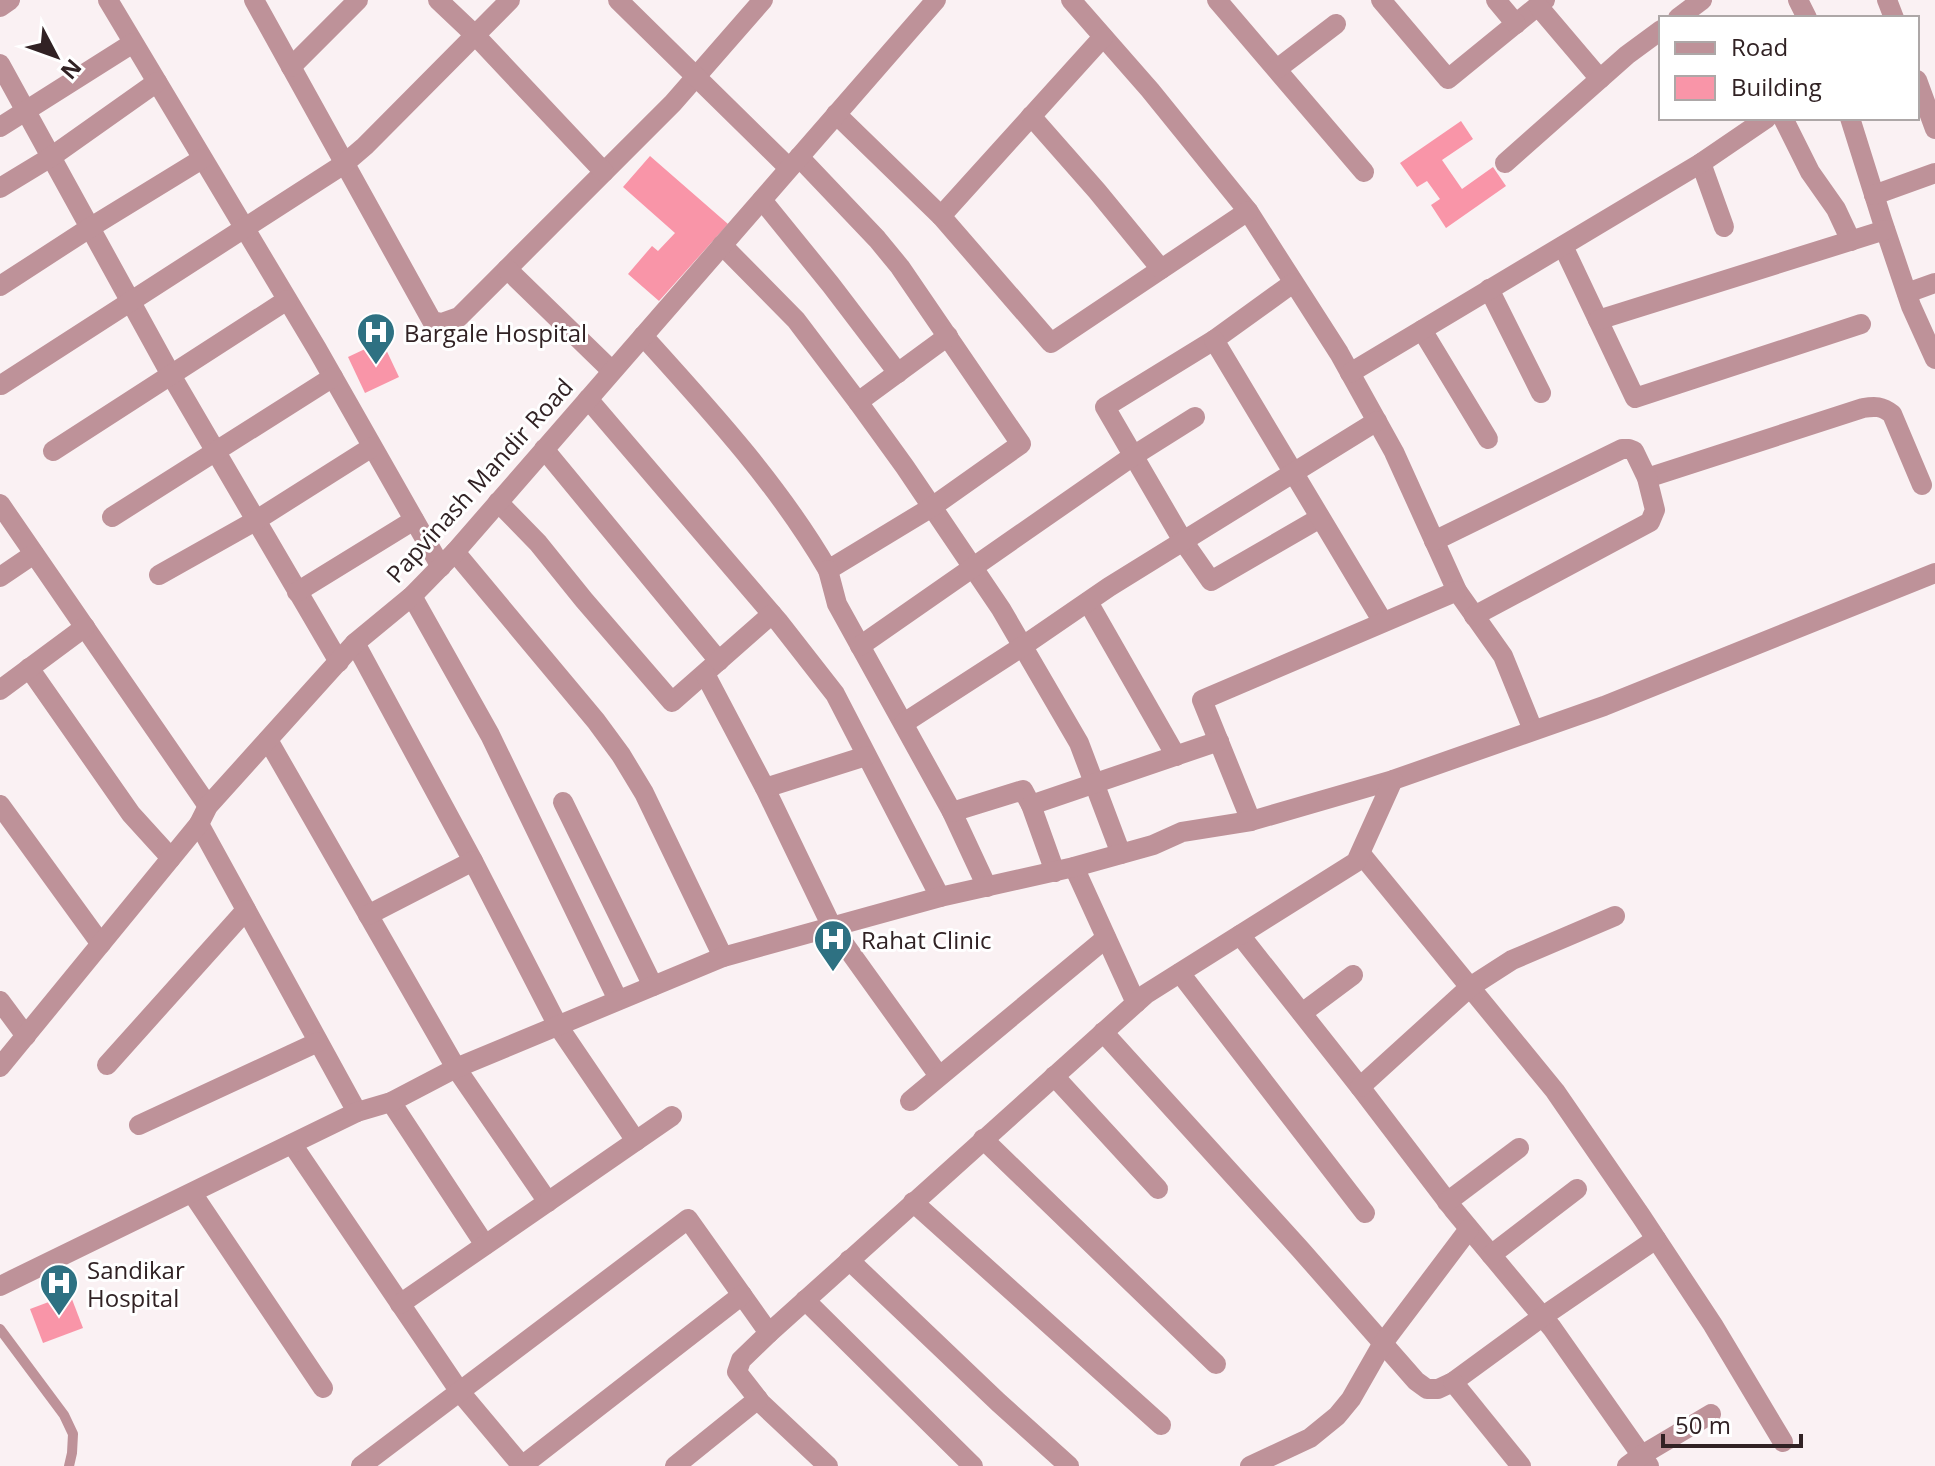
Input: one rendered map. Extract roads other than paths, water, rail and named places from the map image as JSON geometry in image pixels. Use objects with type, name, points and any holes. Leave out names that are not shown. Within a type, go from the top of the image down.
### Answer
[{"type":"street","points":[[0,7],[10,0]]},
{"type":"street","points":[[108,0],[333,377],[414,520],[596,721],[621,755],[644,793],[723,957]]},
{"type":"street","points":[[254,0],[432,321],[442,323],[459,317],[673,103],[763,0]]},
{"type":"street","points":[[291,67],[358,0]]},
{"type":"street","points":[[438,0],[604,172]]},
{"type":"street","points":[[1,385],[344,164],[510,0]]},
{"type":"street","points":[[618,0],[696,77],[877,239],[900,267],[1021,444],[932,507],[828,570]]},
{"type":"street","name":"Papvinash Mandir Road","points":[[0,1067],[268,740],[355,643],[412,596],[448,559],[936,0]]},
{"type":"street","points":[[1071,0],[1150,90],[1248,211],[1377,421],[1457,591],[1503,656],[1533,730]]},
{"type":"street","points":[[1217,0],[1364,172]]},
{"type":"street","points":[[1381,0],[1448,79],[1542,3],[1600,79]]},
{"type":"street","points":[[1496,0],[1516,24]]},
{"type":"street","points":[[1681,16],[1702,0]]},
{"type":"street","points":[[1277,69],[1336,24]]},
{"type":"street","points":[[1505,163],[1627,55],[1659,31]]},
{"type":"street","points":[[941,216],[1103,37]]},
{"type":"street","points":[[0,127],[133,43]]},
{"type":"street","points":[[0,64],[171,375],[339,662]]},
{"type":"street","points":[[0,188],[51,157],[157,82]]},
{"type":"street","points":[[1919,85],[1935,129]]},
{"type":"street","points":[[836,114],[941,216],[1051,343],[1248,211]]},
{"type":"street","points":[[1031,116],[1161,269]]},
{"type":"street","points":[[1350,373],[1701,163],[1764,120]]},
{"type":"street","points":[[1784,120],[1810,172],[1836,209],[1851,241]]},
{"type":"street","points":[[1851,120],[1907,293],[1935,359]]},
{"type":"street","points":[[0,286],[202,159]]},
{"type":"street","points":[[1701,163],[1724,227]]},
{"type":"street","points":[[1874,195],[1935,173]]},
{"type":"street","points":[[762,200],[898,373]]},
{"type":"street","points":[[1598,320],[1885,230]]},
{"type":"street","points":[[722,245],[796,320],[858,402],[1001,609],[1079,743],[1121,854]]},
{"type":"street","points":[[1563,246],[1635,398],[1861,324]]},
{"type":"street","points":[[507,269],[612,371]]},
{"type":"street","points":[[1293,283],[1214,340],[1105,407],[1183,541],[1211,581],[1320,518]]},
{"type":"street","points":[[1907,293],[1935,283]]},
{"type":"street","points":[[1489,289],[1541,393]]},
{"type":"street","points":[[53,451],[287,300]]},
{"type":"street","points":[[1422,330],[1488,439]]},
{"type":"street","points":[[643,336],[724,426],[798,522],[828,570],[837,604],[952,812],[987,887]]},
{"type":"street","points":[[858,402],[948,336]]},
{"type":"street","points":[[1214,340],[1383,622]]},
{"type":"street","points":[[112,517],[333,377]]},
{"type":"street","points":[[588,399],[772,614],[835,694],[940,897]]},
{"type":"street","points":[[1647,478],[1876,406],[1892,414],[1922,485]]},
{"type":"street","points":[[860,646],[1133,456],[1195,417]]},
{"type":"street","points":[[904,723],[1109,587],[1377,421]]},
{"type":"street","points":[[159,575],[255,521],[372,447]]},
{"type":"street","points":[[544,449],[712,668],[832,927],[939,1076]]},
{"type":"street","points":[[1434,541],[1622,449],[1634,451],[1647,478],[1655,510],[1650,522],[1474,616]]},
{"type":"street","points":[[498,502],[538,543],[672,702],[772,614]]},
{"type":"street","points":[[0,504],[85,627],[204,815],[246,910],[357,1112]]},
{"type":"street","points":[[297,592],[414,520]]},
{"type":"street","points":[[0,577],[34,554]]},
{"type":"street","points":[[0,1286],[357,1112],[391,1102],[456,1068],[723,957],[940,897],[1064,870],[1153,845],[1182,832],[1251,821],[1393,780],[1604,706],[1935,573]]},
{"type":"street","points":[[1251,821],[1202,700],[1457,591]]},
{"type":"street","points":[[412,596],[490,735],[618,1000]]},
{"type":"street","points":[[1088,602],[1176,756]]},
{"type":"street","points":[[0,690],[85,627]]},
{"type":"street","points":[[355,643],[558,1026],[636,1141]]},
{"type":"street","points":[[29,668],[131,814],[171,858]]},
{"type":"street","points":[[268,740],[456,1068],[548,1202]]},
{"type":"street","points":[[1031,805],[1219,741]]},
{"type":"street","points":[[765,788],[866,756]]},
{"type":"street","points":[[828,1466],[758,1399],[737,1372],[741,1360],[1146,994],[1356,862],[1393,780]]},
{"type":"street","points":[[952,812],[1023,790],[1064,870],[1106,938],[1136,1003]]},
{"type":"street","points":[[563,802],[653,986]]},
{"type":"street","points":[[1,810],[101,944]]},
{"type":"street","points":[[1361,854],[1555,1091],[1713,1325],[1783,1442]]},
{"type":"street","points":[[368,915],[473,861]]},
{"type":"street","points":[[107,1065],[246,910]]},
{"type":"street","points":[[1360,1087],[1470,987],[1512,960],[1615,916]]},
{"type":"street","points":[[1240,935],[1447,1202],[1542,1317],[1639,1462],[1711,1414]]},
{"type":"street","points":[[910,1101],[1106,938]]},
{"type":"street","points":[[1180,973],[1365,1213]]},
{"type":"street","points":[[1302,1013],[1353,975]]},
{"type":"street","points":[[0,1001],[26,1036]]},
{"type":"street","points":[[1103,1032],[1416,1381],[1427,1389],[1438,1389],[1453,1382],[1656,1239]]},
{"type":"street","points":[[139,1125],[318,1042]]},
{"type":"street","points":[[1054,1076],[1158,1189]]},
{"type":"street","points":[[391,1102],[485,1245]]},
{"type":"street","points":[[400,1304],[672,1116]]},
{"type":"street","points":[[983,1139],[1216,1364]]},
{"type":"street","points":[[292,1144],[460,1392],[522,1466],[742,1295]]},
{"type":"street","points":[[1447,1202],[1519,1148]]},
{"type":"street","points":[[1491,1255],[1577,1189]]},
{"type":"street","points":[[192,1193],[323,1388]]},
{"type":"street","points":[[913,1202],[1161,1425]]},
{"type":"street","points":[[367,1464],[688,1219],[769,1333]]},
{"type":"street","points":[[1250,1466],[1310,1438],[1337,1416],[1351,1399],[1383,1343],[1469,1229]]},
{"type":"street","points":[[849,1260],[1069,1466]]},
{"type":"street","points":[[805,1300],[973,1466]]},
{"type":"street","points":[[1453,1382],[1521,1466]]},
{"type":"street","points":[[675,1466],[758,1399]]},
{"type":"lane","points":[[0,1329],[64,1415],[73,1434],[69,1466]]},
{"type":"place","name":"Bargale Hospital","points":[[376,366]]},
{"type":"place","name":"Rahat Clinic","points":[[833,973]]},
{"type":"place","name":"Sandikar Hospital","points":[[59,1317]]}]
